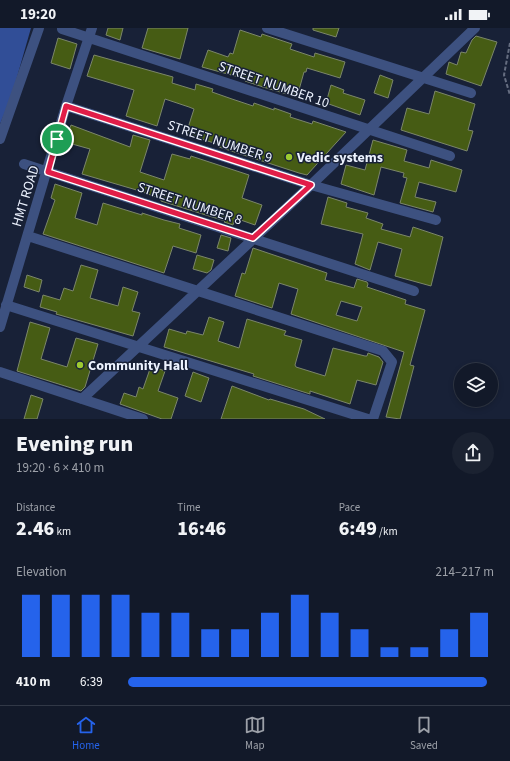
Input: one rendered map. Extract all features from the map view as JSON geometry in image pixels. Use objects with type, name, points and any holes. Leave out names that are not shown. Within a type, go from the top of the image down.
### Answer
[{"type":"street","points":[[0,139],[39,28]]},
{"type":"street","points":[[267,28],[422,79],[471,93]]},
{"type":"street","points":[[82,399],[136,347],[198,292],[475,28]]},
{"type":"street","name":"STREET NUMBER 10","points":[[62,29],[91,32],[367,130],[450,156]]},
{"type":"street","name":"HMT ROAD","points":[[0,327],[48,172],[66,106],[91,32]]},
{"type":"street","name":"STREET NUMBER 9","points":[[66,106],[311,185],[436,220]]},
{"type":"street","name":"STREET NUMBER 8","points":[[24,164],[414,291]]},
{"type":"street","points":[[28,236],[383,351],[392,362],[373,419]]},
{"type":"street","points":[[6,305],[368,419]]},
{"type":"street","points":[[0,372],[143,419]]},
{"type":"path","points":[[510,43],[504,74],[510,95]]},
{"type":"water","points":[[0,28],[31,28],[11,98],[0,124]]},
{"type":"building","points":[[108,28],[123,28],[120,40],[106,35]]},
{"type":"building","points":[[148,28],[188,28],[180,59],[142,48]]},
{"type":"building","points":[[313,28],[339,28],[336,37],[313,30]]},
{"type":"building","points":[[240,30],[261,37],[262,34],[292,44],[290,49],[314,57],[315,53],[345,62],[340,78],[307,68],[306,72],[304,72],[297,97],[245,81],[246,79],[202,67],[208,50],[228,57],[230,53],[233,54]]},
{"type":"building","points":[[476,36],[497,42],[481,86],[446,74],[449,62],[457,65],[461,52],[466,53],[472,40]]},
{"type":"building","points":[[58,38],[77,44],[70,69],[51,63]]},
{"type":"building","points":[[94,55],[173,77],[172,83],[195,90],[196,84],[213,89],[212,92],[253,106],[254,103],[274,110],[274,108],[291,114],[290,117],[312,124],[313,121],[346,132],[307,175],[299,173],[219,147],[220,145],[186,134],[194,109],[165,99],[157,126],[126,116],[134,90],[87,76]]},
{"type":"building","points":[[380,75],[393,80],[388,98],[374,93]]},
{"type":"building","points":[[331,85],[344,90],[343,93],[365,100],[360,115],[326,103]]},
{"type":"building","points":[[435,91],[475,104],[468,130],[473,131],[467,151],[401,130],[407,108],[429,114]]},
{"type":"building","points":[[71,125],[130,147],[133,135],[150,140],[140,172],[164,180],[172,154],[190,159],[191,156],[249,175],[242,198],[262,205],[255,225],[235,218],[233,225],[224,222],[225,221],[161,201],[161,199],[140,191],[82,174],[90,149],[65,142]]},
{"type":"building","points":[[373,140],[407,150],[404,161],[429,168],[431,160],[462,170],[456,192],[419,182],[415,197],[436,202],[433,212],[400,203],[407,178],[403,177],[404,173],[381,167],[374,195],[341,184],[346,165],[365,170]]},
{"type":"building","points":[[55,184],[82,193],[75,218],[97,225],[103,203],[142,215],[142,213],[180,224],[179,228],[201,235],[196,253],[173,246],[164,273],[43,234],[55,200],[51,198]]},
{"type":"building","points":[[328,197],[347,203],[346,207],[368,213],[366,218],[383,224],[381,229],[410,237],[413,227],[443,237],[431,286],[395,276],[402,249],[378,242],[370,270],[355,264],[363,234],[321,224]]},
{"type":"building","points":[[221,235],[231,238],[228,251],[217,248]]},
{"type":"building","points":[[253,248],[327,273],[325,280],[354,288],[357,279],[367,282],[367,287],[406,300],[405,304],[425,310],[410,365],[414,366],[400,419],[386,417],[404,352],[291,314],[298,289],[279,283],[272,308],[235,296],[242,273],[245,274]],"holes":[[[341,301],[362,307],[357,321],[336,315]]]},
{"type":"building","points":[[197,255],[214,260],[211,270],[207,273],[193,269]]},
{"type":"building","points":[[81,265],[98,270],[90,298],[118,306],[123,287],[138,292],[132,311],[140,313],[133,336],[56,314],[57,312],[40,307],[43,295],[60,300],[64,288],[73,291]]},
{"type":"building","points":[[27,275],[42,280],[39,292],[24,287]]},
{"type":"building","points":[[209,317],[224,322],[218,341],[239,348],[247,319],[286,331],[284,335],[302,340],[295,365],[296,367],[325,376],[333,348],[365,356],[367,356],[368,353],[379,357],[383,362],[376,385],[357,380],[350,404],[310,391],[310,394],[253,376],[254,374],[164,347],[169,329],[186,334],[187,331],[203,335]]},
{"type":"building","points":[[30,322],[50,328],[41,359],[67,367],[76,338],[98,344],[85,387],[81,391],[17,371]]},
{"type":"building","points":[[151,366],[165,371],[158,391],[178,398],[171,419],[162,419],[120,404],[124,393],[136,397],[139,387],[143,389]]},
{"type":"building","points":[[193,372],[209,378],[201,402],[185,396]]},
{"type":"building","points":[[232,386],[269,400],[270,399],[304,409],[325,419],[221,419]]},
{"type":"building","points":[[31,395],[43,399],[37,419],[24,419]]},
{"type":"place","name":"Vedic systems","points":[[289,157]]},
{"type":"place","name":"Community Hall","points":[[80,365]]},
{"type":"route","points":[[66,106],[311,185],[253,238],[48,172],[57,139],[66,106]]}]
